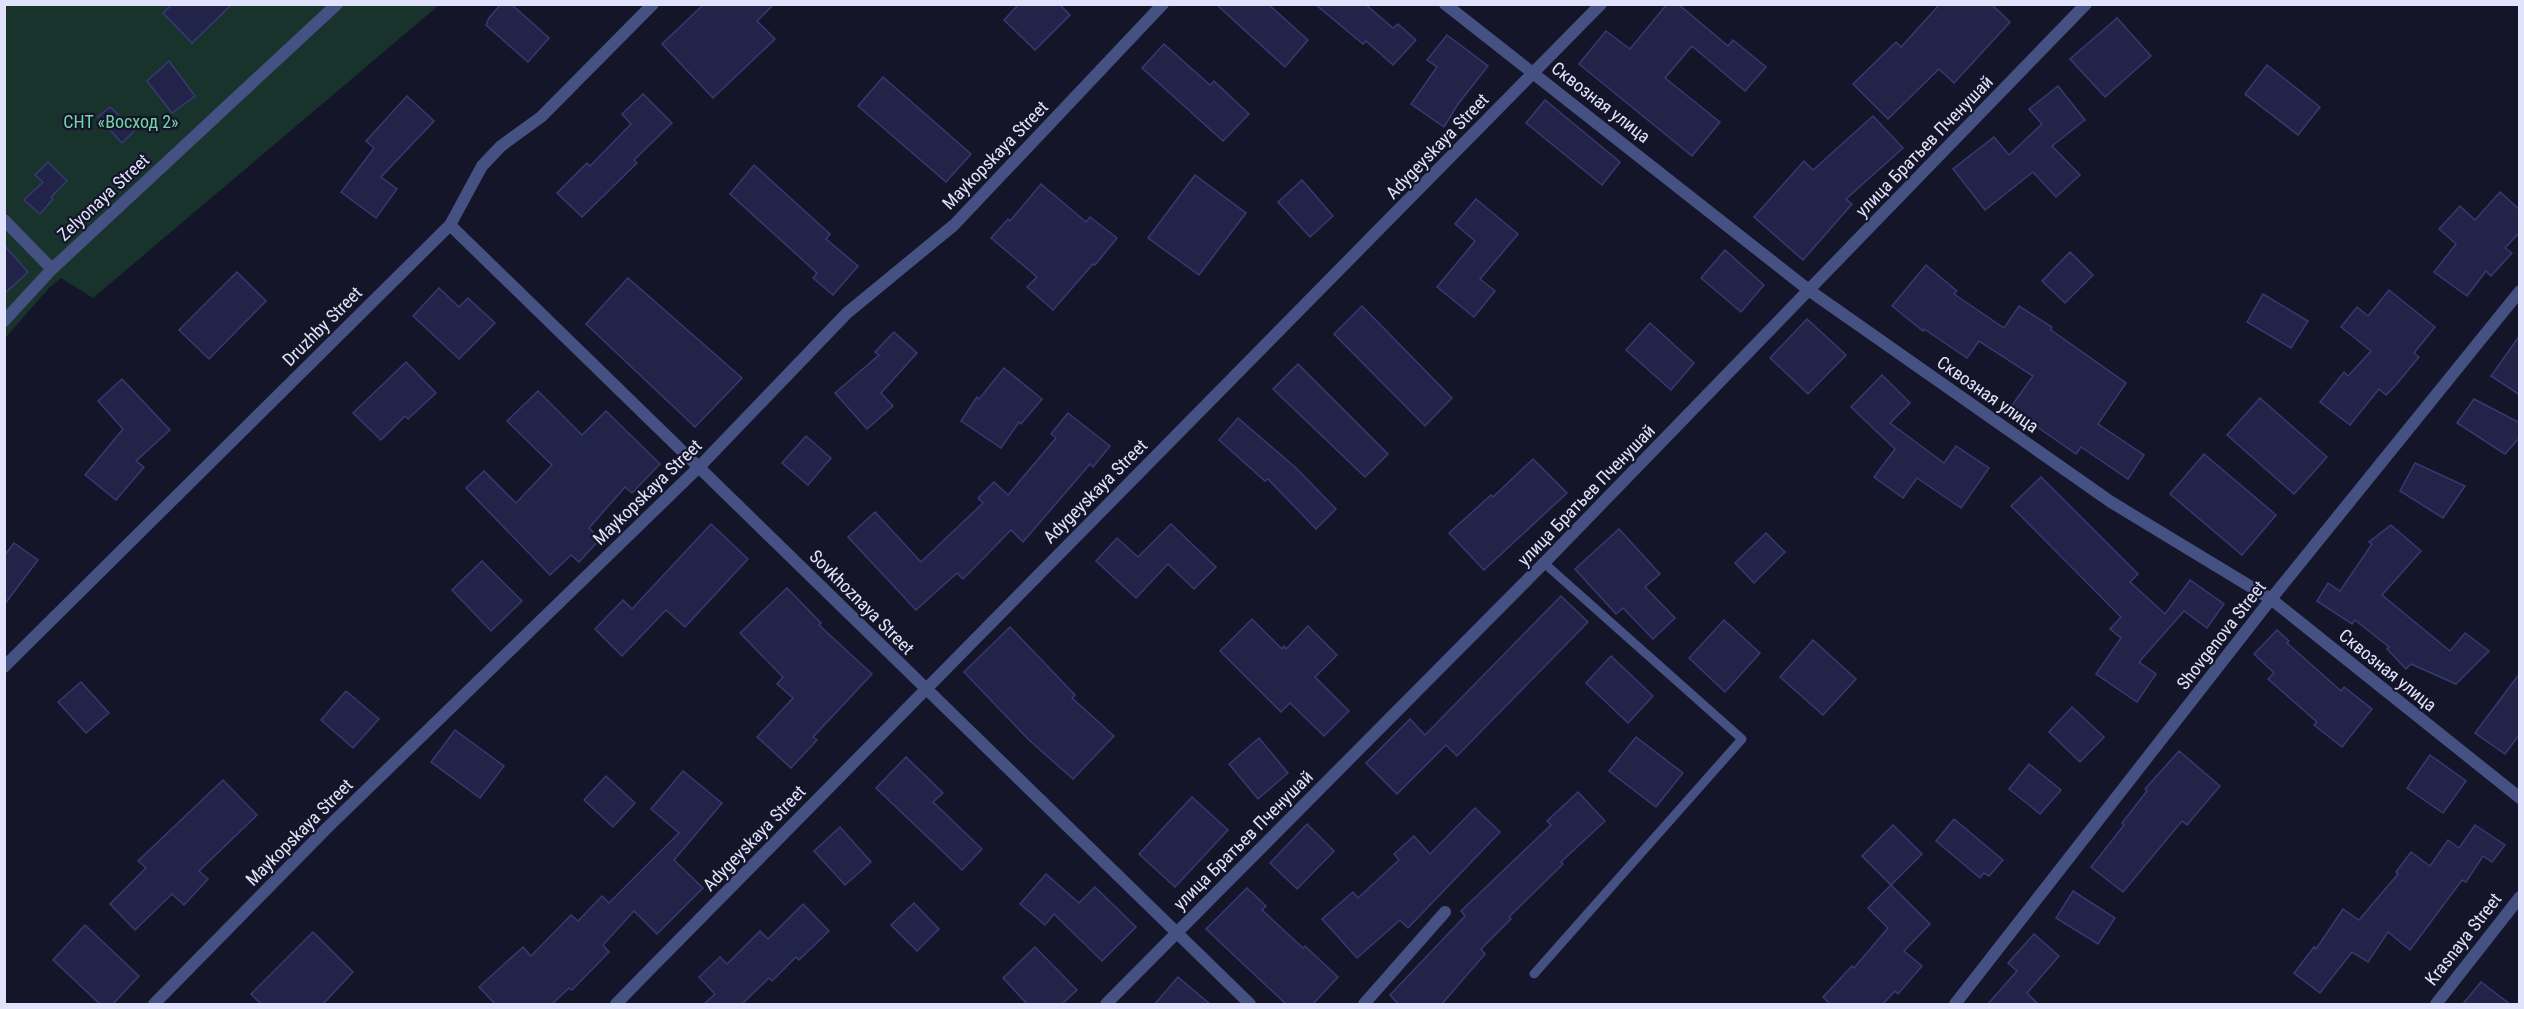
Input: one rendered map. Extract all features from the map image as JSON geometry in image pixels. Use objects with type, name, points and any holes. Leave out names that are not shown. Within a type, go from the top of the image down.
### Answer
[{"type":"street","name":"Zelyonaya Street","points":[[4,321],[52,269],[337,4]]},
{"type":"street","name":"Druzhby Street","points":[[4,667],[450,225],[482,166],[501,146],[541,117],[653,4]]},
{"type":"street","name":"Maykopskaya Street","points":[[154,1005],[327,828],[700,466],[847,313],[954,225],[1163,4]]},
{"type":"street","name":"Сквозная улица","points":[[1445,4],[1810,291],[2110,502],[2271,599],[2520,798]]},
{"type":"street","name":"Adygeyskaya Street","points":[[616,1005],[924,689],[1356,255],[1601,4]]},
{"type":"street","name":"улица Братьев Пченушай","points":[[1106,1005],[1544,563],[2086,4]]},
{"type":"street","points":[[4,220],[52,269]]},
{"type":"street","name":"Sovkhoznaya Street","points":[[450,225],[700,466],[924,689],[1250,1005]]},
{"type":"street","name":"Shovgenova Street","points":[[1955,1005],[2271,599],[2520,291]]},
{"type":"street","name":"Krasnaya Street","points":[[2436,1005],[2520,897]]},
{"type":"street","points":[[1364,1005],[1445,912]]},
{"type":"lane","points":[[1534,974],[1742,739],[1544,563]]},
{"type":"green space","name":"СНТ «Восход 2»","points":[[5,5],[439,5],[93,298],[61,278],[49,288],[5,338]]},
{"type":"building","points":[[173,4],[232,4],[192,43],[163,13]]},
{"type":"building","points":[[501,4],[511,4],[549,38],[528,62],[486,25]]},
{"type":"building","points":[[704,4],[774,4],[757,21],[775,39],[713,98],[662,44]]},
{"type":"building","points":[[1019,4],[1059,4],[1070,15],[1035,50],[1004,20]]},
{"type":"building","points":[[1216,4],[1268,4],[1308,40],[1285,67]]},
{"type":"building","points":[[1315,4],[1365,4],[1393,28],[1398,24],[1416,40],[1393,65],[1366,41],[1363,44]]},
{"type":"building","points":[[1667,4],[1678,4],[1728,46],[1733,40],[1766,67],[1745,91],[1692,46],[1665,78],[1720,122],[1692,156],[1579,64],[1606,31],[1630,49]]},
{"type":"building","points":[[1940,4],[1991,4],[2010,22],[1954,83],[1939,69],[1888,119],[1853,84],[1896,42],[1901,47]]},
{"type":"building","points":[[2117,18],[2151,56],[2105,97],[2070,59]]},
{"type":"building","points":[[1447,35],[1488,66],[1458,104],[1444,127],[1411,104],[1437,67],[1427,60]]},
{"type":"building","points":[[1164,44],[1210,85],[1214,81],[1249,114],[1223,141],[1142,68]]},
{"type":"building","points":[[169,61],[195,96],[172,113],[147,81]]},
{"type":"building","points":[[2267,65],[2320,107],[2298,135],[2245,94]]},
{"type":"building","points":[[883,77],[971,154],[946,182],[858,106]]},
{"type":"building","points":[[2058,86],[2085,120],[2052,146],[2080,175],[2056,197],[2033,172],[1985,210],[1953,169],[1994,137],[2009,155],[2042,124],[2029,109]]},
{"type":"building","points":[[643,94],[672,123],[634,160],[637,163],[582,217],[557,193],[587,163],[590,166],[631,124],[622,114]]},
{"type":"building","points":[[407,96],[434,121],[381,177],[397,189],[376,218],[341,192],[374,148],[366,141]]},
{"type":"building","points":[[1545,100],[1620,162],[1602,185],[1526,123]]},
{"type":"building","points":[[110,107],[135,130],[122,143],[98,117]]},
{"type":"building","points":[[1873,116],[1903,148],[1846,199],[1852,204],[1803,260],[1754,217],[1804,161],[1813,170]]},
{"type":"building","points":[[48,162],[67,181],[51,197],[53,199],[40,214],[24,200],[43,182],[35,175]]},
{"type":"building","points":[[754,165],[830,234],[826,239],[858,266],[833,295],[813,278],[817,273],[730,194]]},
{"type":"building","points":[[1195,175],[1246,213],[1199,275],[1148,238]]},
{"type":"building","points":[[1302,180],[1333,216],[1310,237],[1278,202]]},
{"type":"building","points":[[1041,184],[1086,222],[1090,217],[1117,238],[1053,310],[1027,287],[1037,277],[991,238],[1008,219],[1010,221]]},
{"type":"building","points":[[2500,192],[2520,210],[2520,232],[2505,248],[2512,253],[2491,276],[2486,271],[2467,296],[2434,272],[2456,244],[2439,229],[2460,206],[2475,220]]},
{"type":"building","points":[[1476,199],[1518,234],[1480,279],[1495,291],[1474,317],[1437,287],[1475,241],[1455,224]]},
{"type":"building","points":[[4,245],[28,272],[4,294]]},
{"type":"building","points":[[1725,250],[1764,285],[1741,312],[1701,278]]},
{"type":"building","points":[[2070,252],[2093,275],[2065,303],[2042,281]]},
{"type":"building","points":[[1926,265],[1957,291],[1954,294],[2004,328],[2019,306],[2052,327],[2051,330],[2126,383],[2098,424],[2144,455],[2128,479],[2081,447],[2076,454],[2010,408],[2033,376],[1979,341],[1967,358],[1924,329],[1923,331],[1892,306]]},
{"type":"building","points":[[237,272],[266,301],[209,359],[179,330]]},
{"type":"building","points":[[628,278],[742,378],[695,427],[586,324]]},
{"type":"building","points":[[439,288],[459,307],[468,298],[495,323],[459,359],[413,316]]},
{"type":"building","points":[[2389,290],[2435,327],[2414,353],[2419,357],[2395,386],[2386,395],[2379,389],[2350,425],[2320,402],[2344,372],[2348,376],[2371,351],[2341,327],[2357,307],[2368,316]]},
{"type":"building","points":[[2263,294],[2308,321],[2291,348],[2247,322]]},
{"type":"building","points":[[1362,306],[1452,398],[1425,426],[1334,334]]},
{"type":"building","points":[[1807,319],[1846,355],[1808,394],[1770,358]]},
{"type":"building","points":[[1650,323],[1694,363],[1671,390],[1626,350]]},
{"type":"building","points":[[894,332],[917,353],[881,393],[893,406],[867,429],[835,393],[879,355],[875,352]]},
{"type":"building","points":[[2520,335],[2520,395],[2491,376]]},
{"type":"building","points":[[406,362],[436,393],[408,419],[405,416],[381,440],[353,413]]},
{"type":"building","points":[[1298,364],[1388,454],[1365,477],[1273,389]]},
{"type":"building","points":[[1004,368],[1042,399],[1021,424],[1019,422],[1001,448],[961,421],[977,397],[979,399]]},
{"type":"building","points":[[1882,375],[1910,403],[1890,423],[1944,463],[1956,446],[1989,468],[1961,508],[1917,478],[1903,498],[1874,477],[1895,449],[1851,407]]},
{"type":"building","points":[[122,379],[170,430],[136,461],[144,467],[116,500],[85,475],[123,429],[98,401]]},
{"type":"building","points":[[538,391],[582,435],[606,411],[660,464],[632,493],[625,487],[589,528],[600,539],[579,562],[571,555],[550,575],[466,488],[484,471],[516,503],[552,465],[507,421]]},
{"type":"building","points":[[2260,398],[2327,457],[2294,494],[2227,435]]},
{"type":"building","points":[[2474,399],[2520,423],[2520,437],[2505,454],[2457,423]]},
{"type":"building","points":[[1068,413],[1110,446],[1093,467],[1090,464],[1023,542],[1011,530],[963,579],[957,573],[916,610],[848,537],[875,512],[921,562],[983,503],[978,498],[994,482],[1008,495],[1056,438],[1051,434]]},
{"type":"building","points":[[1238,418],[1296,468],[1336,509],[1316,529],[1268,479],[1265,481],[1219,440]]},
{"type":"building","points":[[806,436],[831,458],[808,485],[782,463]]},
{"type":"building","points":[[2204,454],[2276,515],[2242,555],[2170,494]]},
{"type":"building","points":[[1533,459],[1567,493],[1484,570],[1449,533],[1491,495],[1493,497]]},
{"type":"building","points":[[2415,463],[2465,486],[2443,518],[2400,491]]},
{"type":"building","points":[[2041,477],[2138,574],[2130,582],[2165,614],[2190,580],[2224,604],[2207,628],[2184,611],[2139,662],[2156,674],[2137,702],[2096,674],[2121,638],[2110,629],[2121,617],[2011,506]]},
{"type":"building","points":[[711,524],[748,559],[685,627],[666,610],[622,656],[595,629],[623,600],[632,609]]},
{"type":"building","points":[[1171,524],[1216,567],[1194,589],[1168,564],[1136,598],[1096,561],[1117,538],[1138,557]]},
{"type":"building","points":[[2391,525],[2421,551],[2382,595],[2450,651],[2465,633],[2489,651],[2456,684],[2411,664],[2406,669],[2387,649],[2389,647],[2355,620],[2352,624],[2317,601],[2328,583],[2340,591],[2372,544],[2369,542]]},
{"type":"building","points":[[1619,529],[1660,574],[1645,587],[1675,618],[1653,639],[1623,608],[1616,614],[1575,569]]},
{"type":"building","points":[[1766,533],[1785,552],[1754,583],[1735,563]]},
{"type":"building","points":[[14,543],[38,560],[4,605],[4,556]]},
{"type":"building","points":[[482,561],[522,601],[491,631],[452,590]]},
{"type":"building","points":[[787,588],[821,623],[819,625],[872,674],[813,737],[817,740],[791,768],[757,737],[793,698],[777,684],[783,677],[740,633]]},
{"type":"building","points":[[1561,596],[1588,622],[1457,756],[1446,745],[1397,794],[1366,763],[1410,719],[1425,735]]},
{"type":"building","points":[[1252,619],[1282,649],[1284,646],[1286,649],[1308,626],[1337,655],[1315,677],[1349,711],[1324,736],[1290,703],[1281,712],[1220,651]]},
{"type":"building","points":[[1724,620],[1760,653],[1725,692],[1689,658]]},
{"type":"building","points":[[1010,627],[1075,695],[1072,698],[1114,736],[1073,779],[1029,740],[964,672]]},
{"type":"building","points":[[2277,630],[2289,641],[2287,643],[2341,691],[2344,687],[2372,709],[2342,747],[2314,725],[2317,722],[2268,679],[2274,673],[2254,654]]},
{"type":"building","points":[[1813,640],[1856,679],[1823,715],[1780,677]]},
{"type":"building","points":[[1611,656],[1653,696],[1628,723],[1586,683]]},
{"type":"building","points":[[2520,673],[2520,734],[2505,754],[2475,733]]},
{"type":"building","points":[[81,682],[109,713],[86,733],[58,702]]},
{"type":"building","points":[[346,691],[379,719],[353,748],[321,720]]},
{"type":"building","points":[[2072,707],[2104,737],[2080,762],[2049,732]]},
{"type":"building","points":[[455,730],[504,766],[480,798],[431,762]]},
{"type":"building","points":[[1636,737],[1683,773],[1656,807],[1609,771]]},
{"type":"building","points":[[1259,738],[1288,773],[1258,799],[1229,764]]},
{"type":"building","points":[[2179,751],[2220,786],[2187,825],[2182,821],[2123,892],[2091,867],[2124,825],[2122,823],[2147,791],[2145,789]]},
{"type":"building","points":[[2430,755],[2466,781],[2443,813],[2407,788]]},
{"type":"building","points":[[906,757],[943,793],[933,802],[982,849],[962,870],[876,788]]},
{"type":"building","points":[[2029,764],[2061,790],[2040,814],[2009,789]]},
{"type":"building","points":[[683,771],[722,803],[674,860],[703,888],[657,934],[634,911],[603,945],[609,952],[572,990],[569,988],[551,1005],[496,1005],[479,987],[523,947],[531,956],[571,915],[578,921],[602,896],[609,903],[679,833],[651,809]]},
{"type":"building","points":[[606,776],[635,803],[613,827],[584,800]]},
{"type":"building","points":[[223,780],[257,815],[199,871],[208,879],[184,905],[172,894],[135,930],[110,904],[146,868],[138,861]]},
{"type":"building","points":[[1578,792],[1605,821],[1561,862],[1563,864],[1509,917],[1511,919],[1481,949],[1485,954],[1441,1005],[1399,1005],[1390,995],[1465,916],[1461,911],[1551,825],[1547,821]]},
{"type":"building","points":[[1192,797],[1228,830],[1175,887],[1139,854]]},
{"type":"building","points":[[1475,808],[1500,832],[1408,928],[1400,920],[1357,958],[1322,919],[1353,892],[1358,898],[1399,860],[1394,854],[1414,836],[1430,854]]},
{"type":"building","points":[[1954,819],[2003,860],[1989,876],[1984,873],[1980,878],[1936,841]]},
{"type":"building","points":[[1307,824],[1334,851],[1297,889],[1270,863]]},
{"type":"building","points":[[1893,825],[1922,854],[1891,885],[1862,856]]},
{"type":"building","points":[[2475,825],[2505,845],[2492,862],[2483,856],[2466,882],[2462,880],[2410,950],[2388,932],[2368,962],[2352,952],[2320,993],[2294,973],[2314,947],[2316,949],[2343,909],[2359,920],[2398,874],[2396,872],[2411,852],[2430,866],[2448,840],[2459,848]]},
{"type":"building","points":[[840,827],[871,862],[845,885],[814,851]]},
{"type":"building","points":[[1046,874],[1079,903],[1095,887],[1136,927],[1102,961],[1054,914],[1045,925],[1020,904]]},
{"type":"building","points":[[1891,885],[1930,924],[1904,951],[1922,966],[1898,994],[1895,991],[1882,1005],[1831,1005],[1823,997],[1852,966],[1854,968],[1888,928],[1868,908]]},
{"type":"building","points":[[1247,888],[1266,906],[1262,910],[1338,977],[1312,1005],[1287,1005],[1206,929]]},
{"type":"building","points":[[2073,891],[2115,918],[2098,944],[2056,918]]},
{"type":"building","points":[[914,903],[939,929],[917,951],[891,925]]},
{"type":"building","points":[[803,904],[829,931],[799,960],[796,957],[772,981],[769,978],[741,1005],[703,1005],[715,994],[699,977],[720,957],[727,964],[760,931],[768,939]]},
{"type":"building","points":[[85,925],[139,976],[112,1005],[101,1005],[53,960]]},
{"type":"building","points":[[313,932],[353,972],[322,1005],[262,1005],[251,994]]},
{"type":"building","points":[[2034,934],[2059,956],[2027,993],[2039,1005],[1987,1005],[2017,971],[2008,963]]},
{"type":"building","points":[[1035,947],[1077,990],[1061,1005],[1028,1005],[1003,978]]},
{"type":"building","points":[[1178,977],[1211,1005],[1154,1005]]},
{"type":"building","points":[[2481,982],[2511,1005],[2462,1005]]}]
